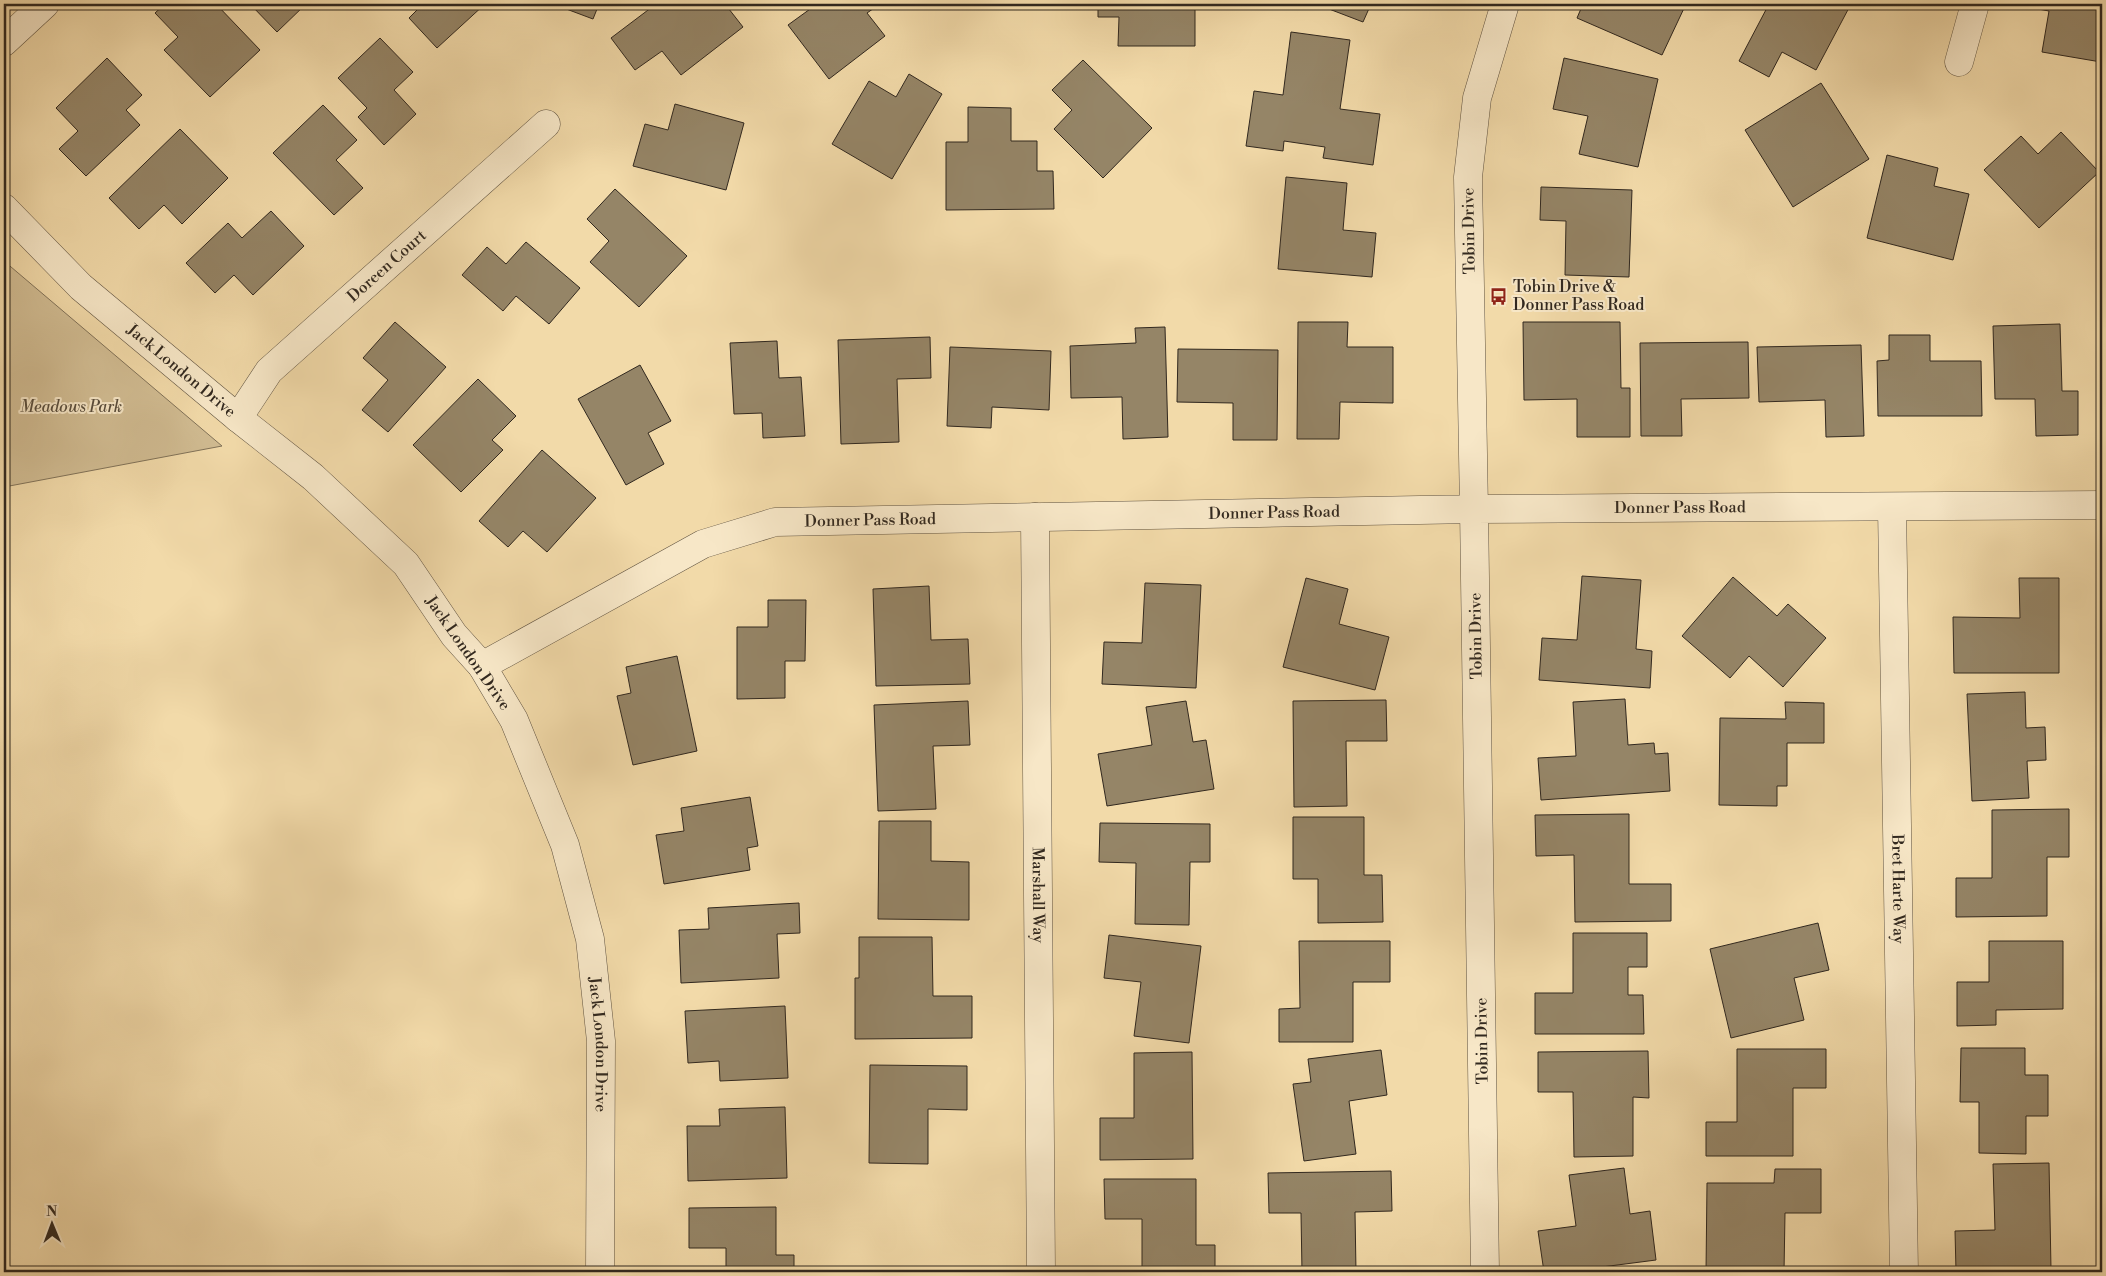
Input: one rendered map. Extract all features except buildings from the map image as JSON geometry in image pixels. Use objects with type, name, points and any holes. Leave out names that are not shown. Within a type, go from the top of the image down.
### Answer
[{"type":"street","points":[[4,42],[45,4]]},
{"type":"street","name":"Tobin Drive","points":[[1486,1272],[1468,177],[1476,98],[1506,4]]},
{"type":"street","points":[[1959,62],[1975,4]]},
{"type":"street","name":"Doreen Court","points":[[238,418],[269,371],[546,124]]},
{"type":"street","name":"Jack London Drive","points":[[4,208],[80,287],[238,418],[313,477],[406,564],[454,635],[482,666],[514,720],[565,845],[590,939],[601,1041],[600,1272]]},
{"type":"street","name":"Donner Pass Road","points":[[482,666],[703,544],[775,522],[1474,509],[2102,505]]},
{"type":"street","name":"Bret Harte Way","points":[[1892,507],[1904,1272]]},
{"type":"street","name":"Marshall Way","points":[[1035,517],[1041,1272]]},
{"type":"green space","name":"Meadows Park","points":[[4,261],[222,446],[4,487]]},
{"type":"place","name":"Tobin Drive & Donner Pass Road","points":[[1499,296]]}]
